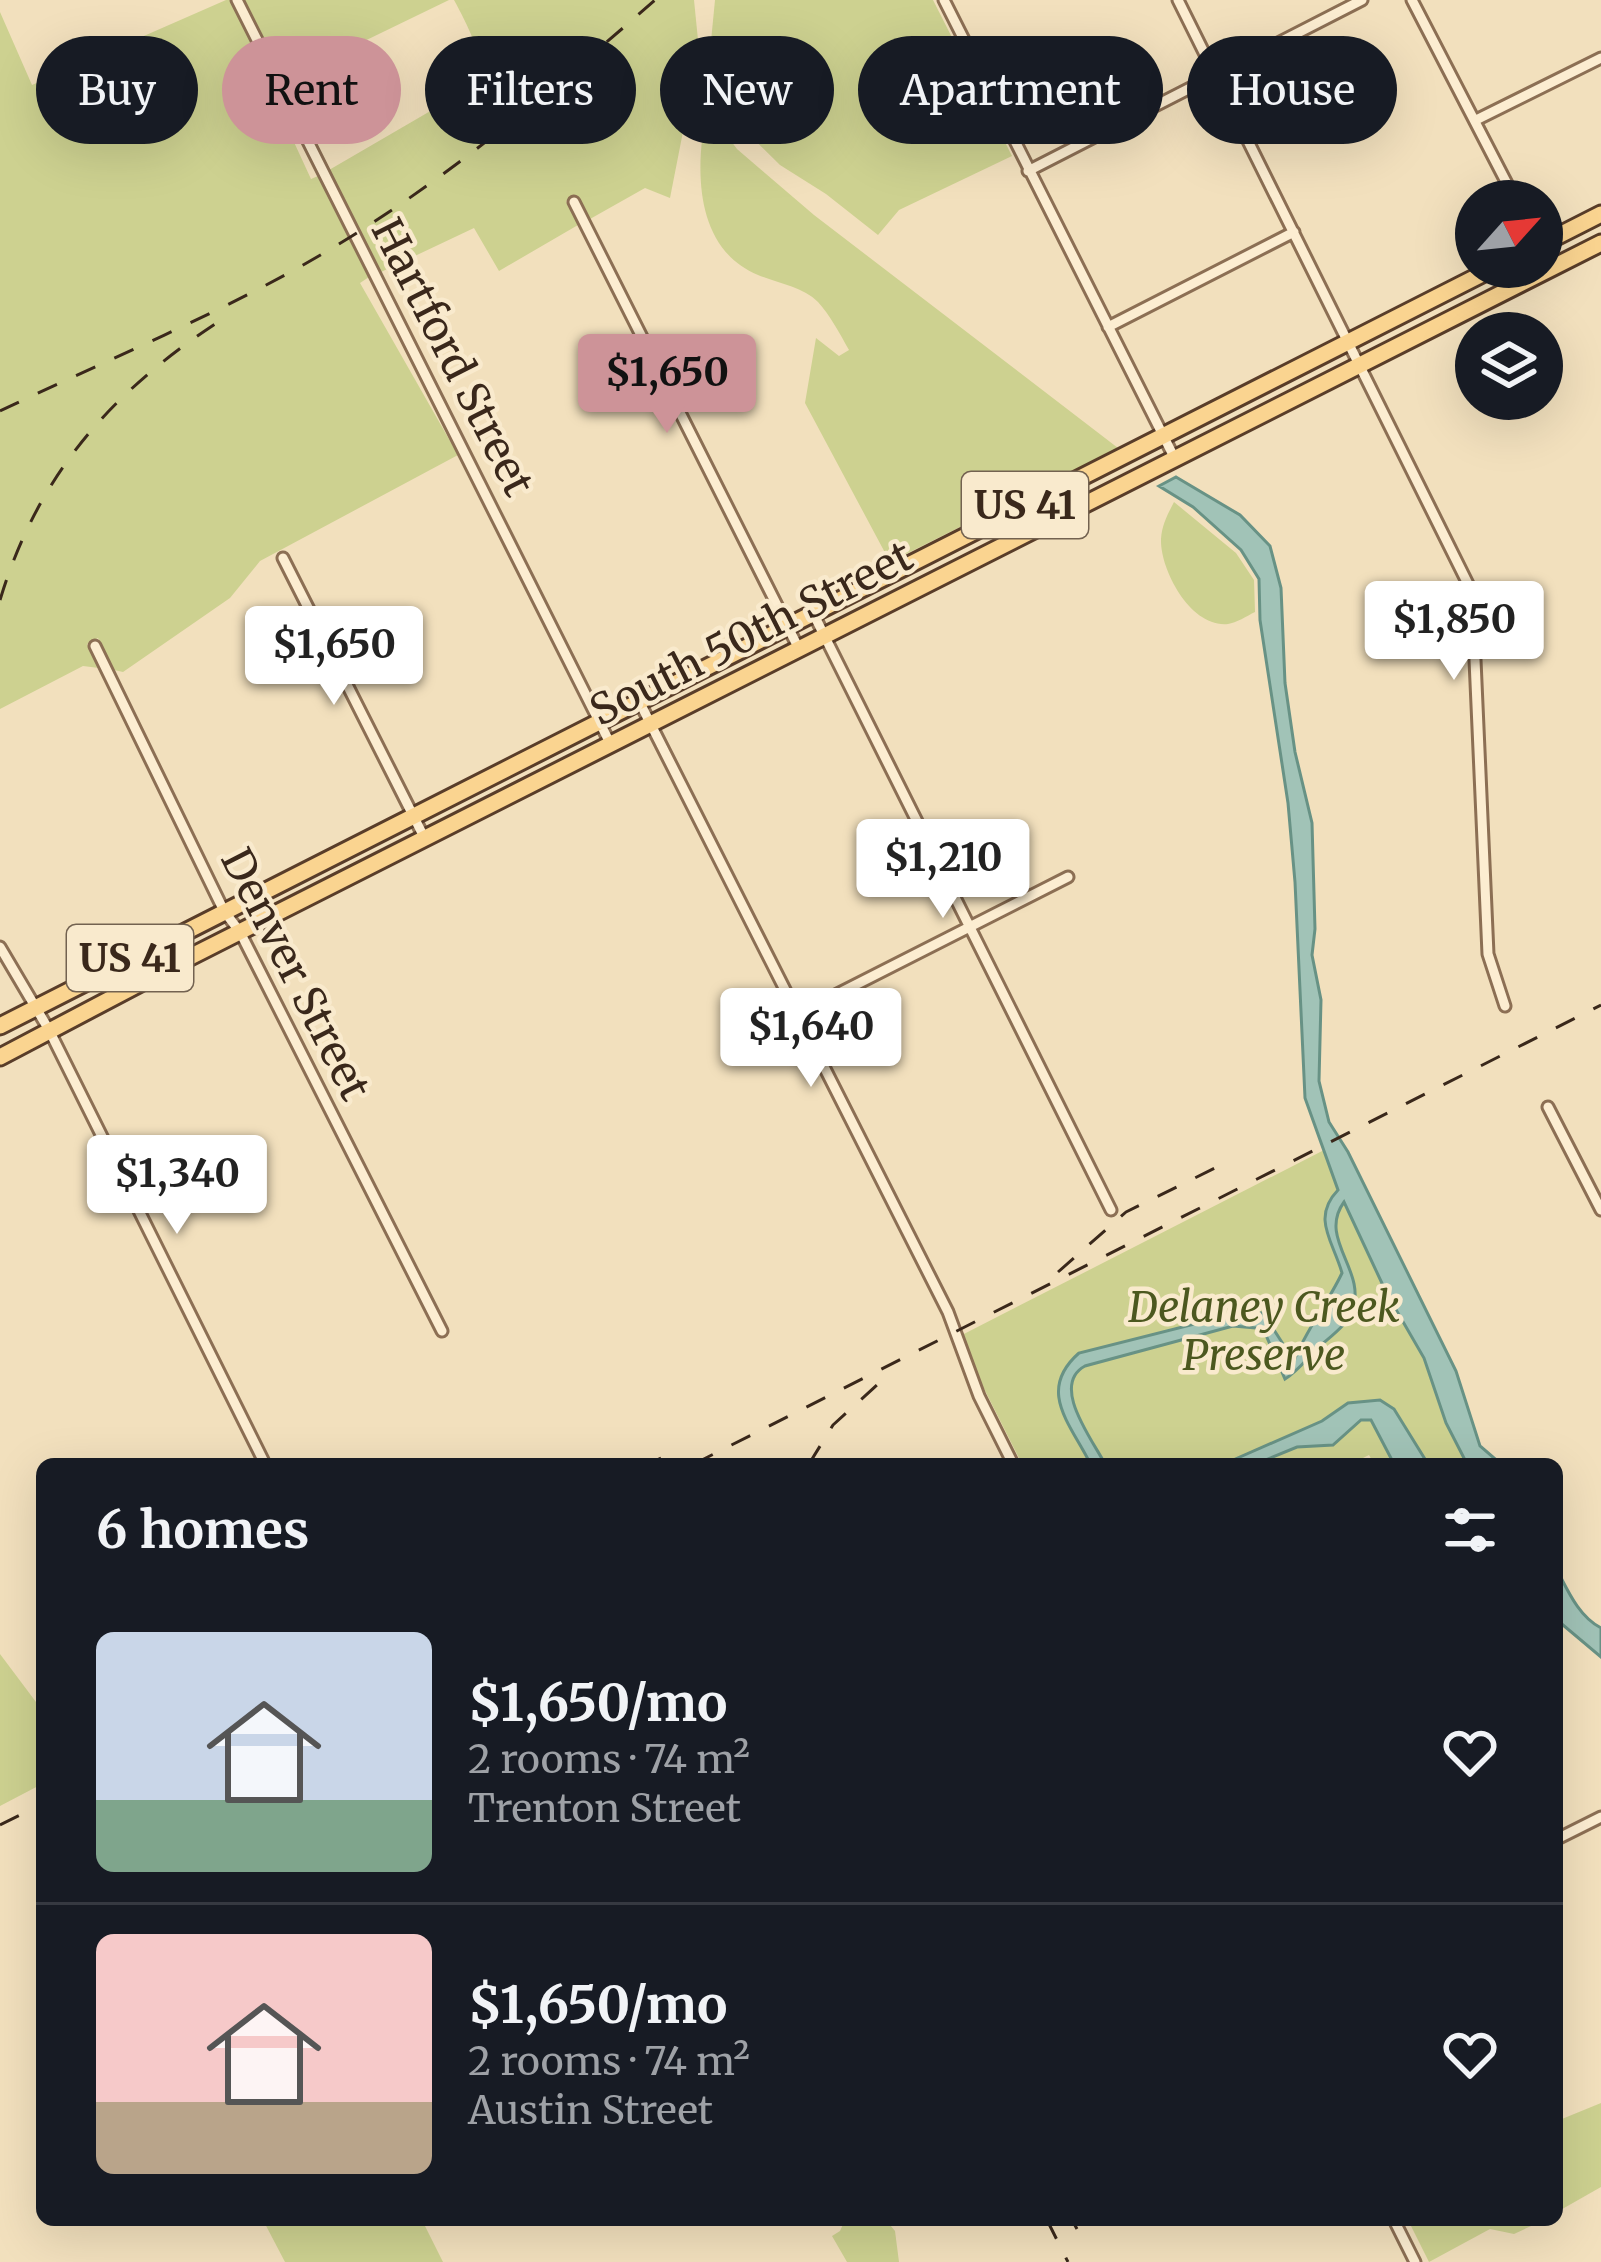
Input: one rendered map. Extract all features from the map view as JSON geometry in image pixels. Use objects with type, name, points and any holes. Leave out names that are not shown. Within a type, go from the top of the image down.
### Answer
[{"type":"main road","points":[[1563,233],[1601,214]]},
{"type":"main road","name":"South 50th Street","points":[[1563,255],[1601,243]]},
{"type":"main road","name":"South 50th Street","points":[[0,1026],[1455,288]]},
{"type":"main road","name":"South 50th Street","points":[[0,1057],[1362,364],[1498,288]]},
{"type":"street","name":"Hartford Street","points":[[237,0],[610,745]]},
{"type":"street","points":[[944,0],[1175,459]]},
{"type":"street","points":[[1178,0],[1196,36]]},
{"type":"street","points":[[1290,36],[1362,0]]},
{"type":"street","points":[[1412,0],[1506,180]]},
{"type":"street","points":[[1476,120],[1601,58]]},
{"type":"street","points":[[1028,171],[1187,88]]},
{"type":"street","points":[[1250,144],[1472,592],[1488,954],[1505,1006]]},
{"type":"street","points":[[574,202],[800,649]]},
{"type":"street","points":[[1108,326],[1294,232]]},
{"type":"street","points":[[976,530],[987,554]]},
{"type":"street","points":[[283,557],[425,838]]},
{"type":"street","points":[[813,613],[1111,1210]]},
{"type":"street","name":"Denver Street","points":[[95,646],[224,910],[240,932],[442,1331]]},
{"type":"street","points":[[639,701],[947,1312],[979,1396],[1010,1458]]},
{"type":"street","points":[[798,1014],[1068,877]]},
{"type":"street","points":[[0,947],[49,1030],[263,1458]]},
{"type":"street","points":[[1548,1107],[1601,1210]]},
{"type":"street","points":[[1563,1836],[1601,1816]]},
{"type":"street","points":[[1397,2226],[1415,2262]]},
{"type":"green space","points":[[230,0],[248,36],[222,36],[222,144],[295,144],[311,179],[318,176],[369,277],[360,283],[458,455],[260,561],[230,598],[123,672],[114,670],[98,638],[87,644],[99,668],[83,666],[0,709],[0,12],[32,85],[36,83],[36,144],[198,144],[198,36],[144,36]]},
{"type":"green space","points":[[244,0],[449,0],[375,36],[262,36]]},
{"type":"green space","points":[[454,0],[694,0],[698,36],[660,36],[660,144],[681,144],[670,198],[645,188],[590,219],[576,195],[566,201],[578,225],[499,271],[474,228],[381,272],[329,170],[374,144],[401,144],[401,128],[425,114],[425,144],[636,144],[636,36],[471,36]]},
{"type":"green space","points":[[715,0],[933,0],[951,36],[858,36],[858,144],[1006,144],[1012,156],[899,210],[878,235],[780,165],[759,144],[834,144],[834,36],[712,36]]},
{"type":"green space","points":[[702,144],[733,144],[814,215],[1118,448],[890,562],[805,403],[816,338],[839,356],[849,350],[812,297],[758,275],[721,246],[704,203]]},
{"type":"green space","points":[[1174,502],[1236,553],[1254,580],[1255,612],[1231,623],[1214,623],[1180,595],[1166,566],[1161,539]]},
{"type":"green space","name":"Delaney Creek Preserve","points":[[1328,1148],[1485,1458],[1019,1458],[958,1337]]},
{"type":"green space","points":[[0,1654],[36,1702],[36,1787],[0,1806]]},
{"type":"green space","points":[[1601,2103],[1601,2187],[1563,2209],[1563,2119]]},
{"type":"green space","points":[[266,2226],[425,2226],[443,2262],[285,2262]]},
{"type":"green space","points":[[842,2226],[891,2226],[899,2262],[847,2262],[832,2236]]},
{"type":"green space","points":[[1411,2226],[1531,2226],[1514,2234],[1490,2229],[1429,2262]]},
{"type":"water","points":[[1176,477],[1240,515],[1270,546],[1281,588],[1285,683],[1295,752],[1312,823],[1312,955],[1321,1000],[1319,1081],[1329,1122],[1456,1371],[1480,1446],[1494,1458],[1464,1458],[1446,1423],[1424,1358],[1387,1294],[1344,1202],[1336,1229],[1354,1282],[1352,1311],[1285,1379],[1265,1333],[1233,1326],[1085,1366],[1075,1375],[1077,1413],[1102,1458],[1087,1458],[1061,1406],[1060,1380],[1079,1353],[1242,1312],[1263,1313],[1294,1361],[1342,1273],[1325,1220],[1338,1190],[1305,1098],[1288,803],[1260,620],[1259,579],[1241,550],[1193,507],[1159,486]]},
{"type":"water","points":[[1380,1400],[1394,1409],[1424,1458],[1391,1458],[1371,1420],[1361,1420],[1333,1445],[1297,1447],[1270,1458],[1238,1458],[1322,1421],[1348,1403]]},
{"type":"water","points":[[1563,1582],[1580,1610],[1601,1628],[1601,1657],[1563,1625]]},
{"type":"railway","points":[[0,411],[223,307],[352,236],[471,153],[655,0]]},
{"type":"railway","points":[[0,600],[35,513],[84,439],[146,376],[221,320]]},
{"type":"railway","points":[[706,1458],[1601,1005]]},
{"type":"railway","points":[[1058,1272],[1126,1212],[1215,1168]]},
{"type":"railway","points":[[813,1458],[833,1425],[877,1385]]},
{"type":"railway","points":[[0,1825],[36,1807]]},
{"type":"railway","points":[[1050,2226],[1068,2262]]}]
